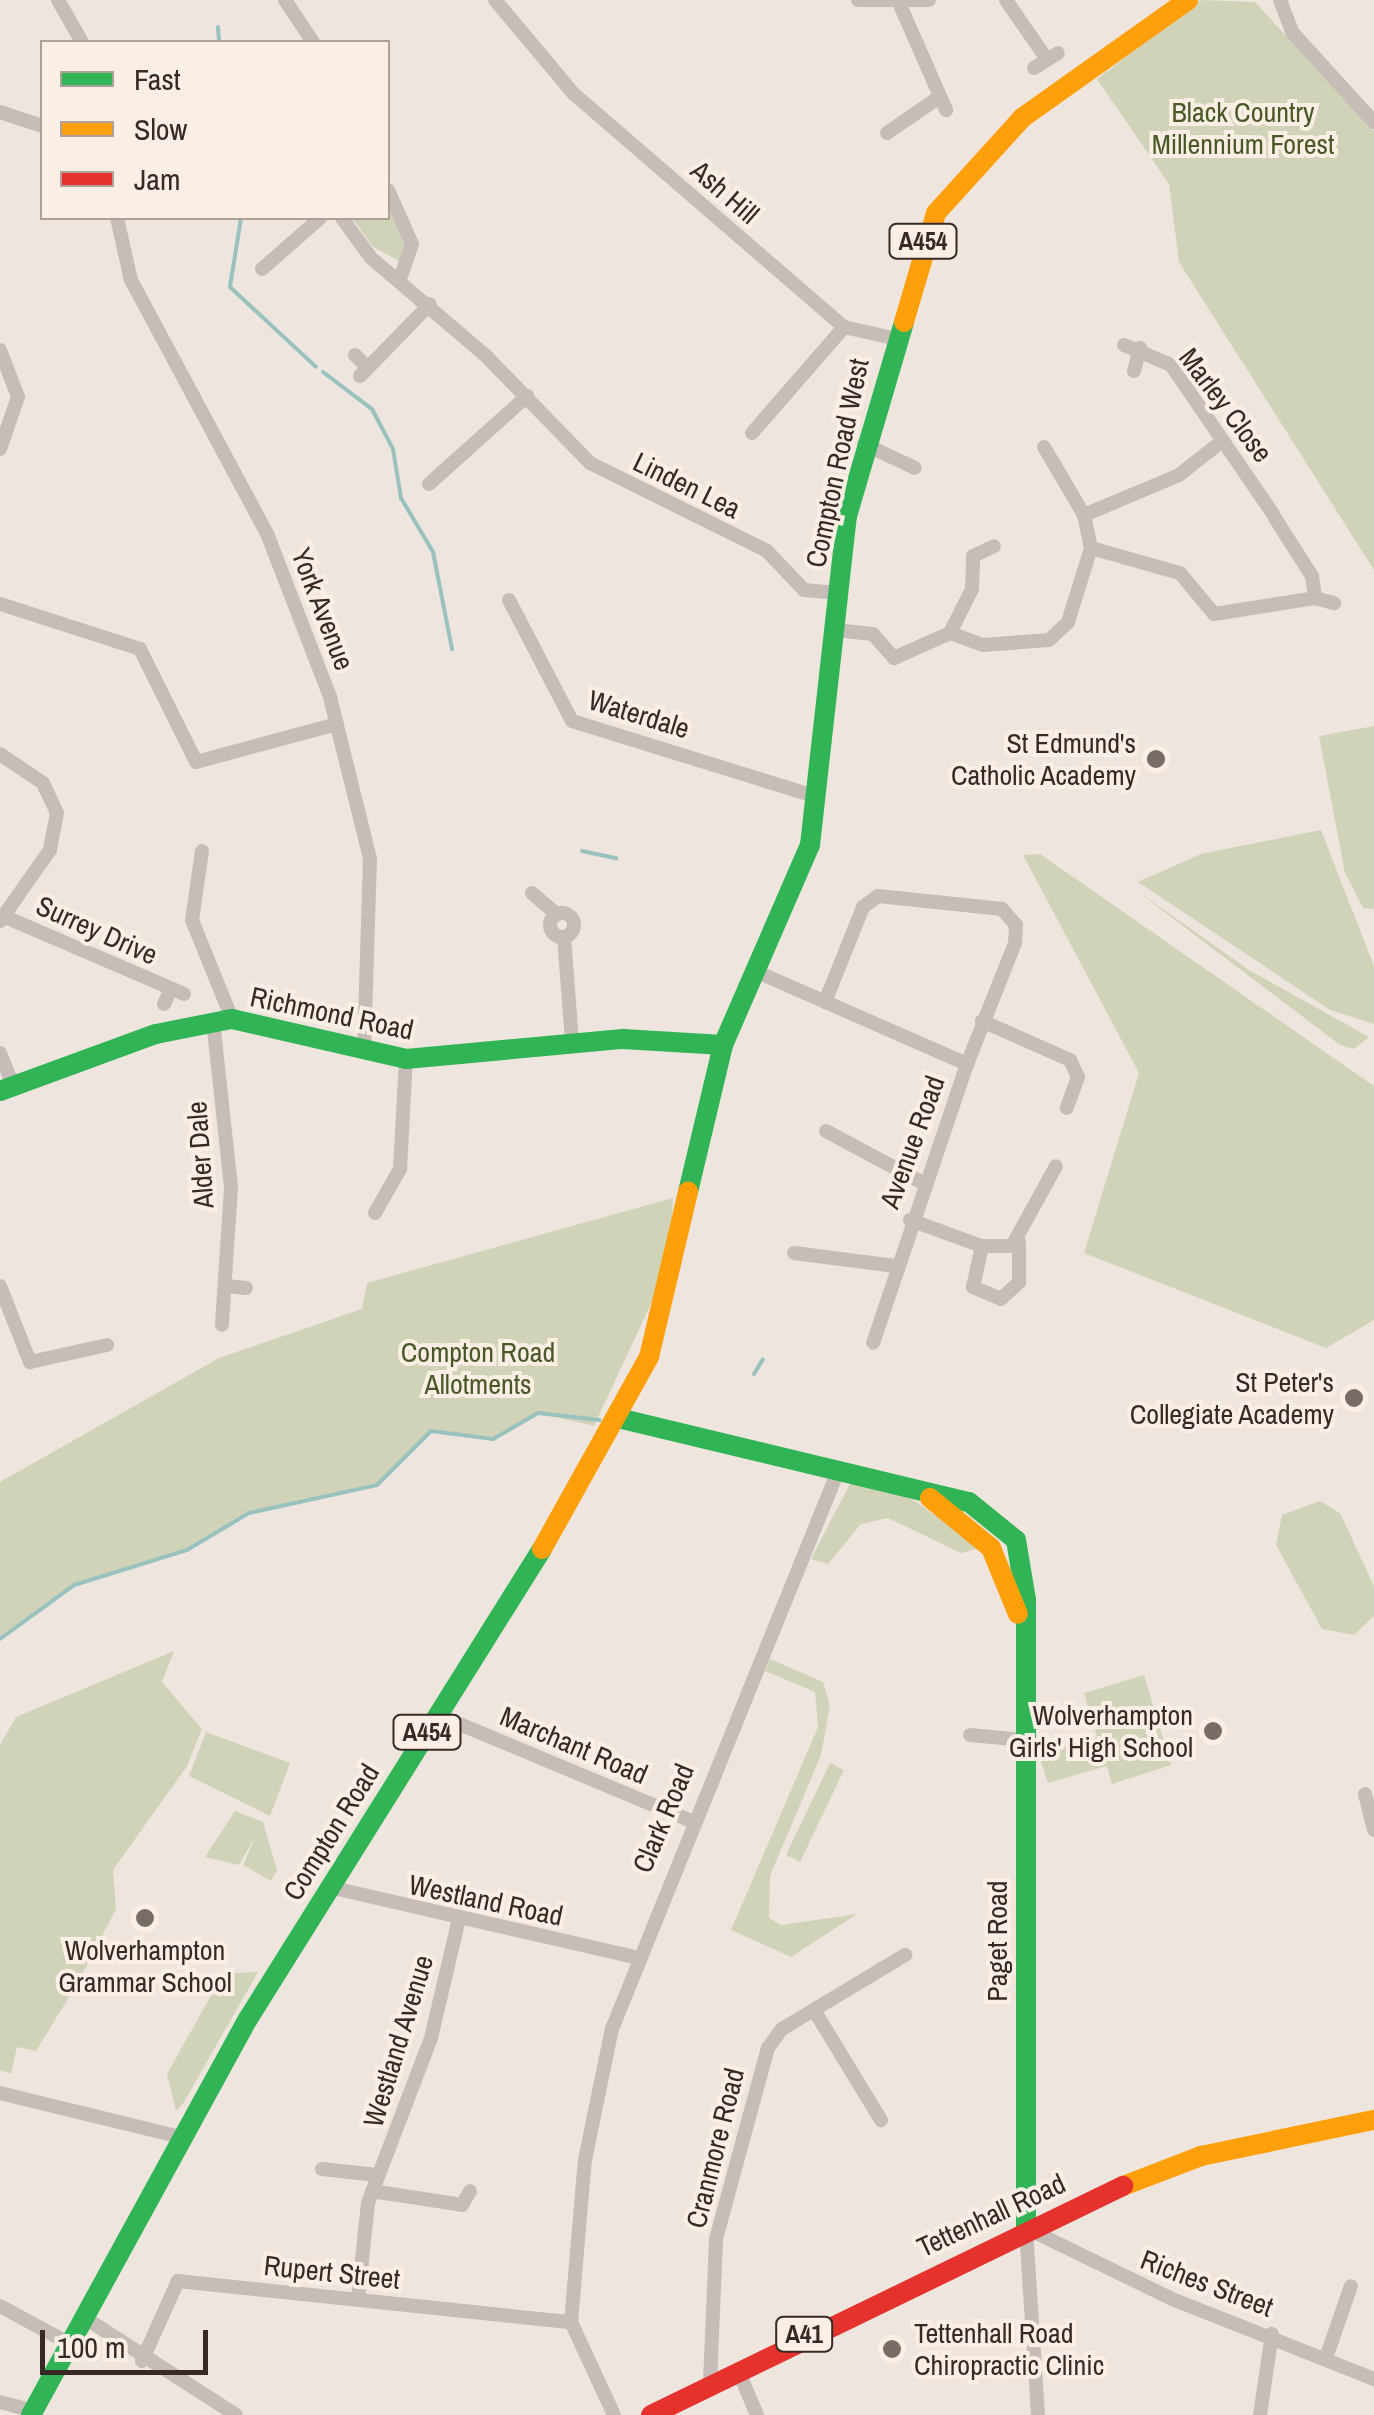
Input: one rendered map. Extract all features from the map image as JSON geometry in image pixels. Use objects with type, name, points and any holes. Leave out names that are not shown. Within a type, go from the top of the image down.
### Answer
[{"type":"main road","name":"Compton Road West","points":[[723,1044],[821,798],[838,593],[863,444],[925,236],[976,160],[1161,9],[1188,0]]},
{"type":"main road","name":"Richmond Road","points":[[6,1089],[223,1020],[406,1060],[572,1042],[723,1044]]},
{"type":"main road","name":"Compton Road","points":[[32,2413],[329,1887],[618,1418],[664,1315],[723,1044]]},
{"type":"main road","points":[[618,1418],[838,1471]]},
{"type":"main road","name":"Paget Road","points":[[838,1471],[984,1508],[1016,1540],[1024,1655],[1026,2228]]},
{"type":"main road","name":"Tettenhall Road","points":[[651,2415],[737,2368],[1026,2228],[1201,2156],[1374,2120]]},
{"type":"street","points":[[58,0],[81,40]]},
{"type":"street","points":[[285,0],[312,40]]},
{"type":"street","name":"Ash Hill","points":[[495,0],[574,94],[844,328],[893,338]]},
{"type":"street","points":[[858,0],[930,0]]},
{"type":"street","points":[[1006,0],[1046,60]]},
{"type":"street","points":[[1280,0],[1300,42],[1374,122]]},
{"type":"street","points":[[888,133],[942,104],[895,3]]},
{"type":"street","points":[[0,112],[40,125]]},
{"type":"street","points":[[390,194],[412,244],[400,279]]},
{"type":"street","name":"York Avenue","points":[[118,220],[130,280],[268,536],[338,724],[370,859],[364,1050]]},
{"type":"street","points":[[262,269],[318,220]]},
{"type":"street","name":"Linden Lea","points":[[344,220],[400,279],[607,474],[768,551],[804,590],[838,593]]},
{"type":"street","points":[[356,354],[364,372],[430,304]]},
{"type":"street","points":[[752,433],[844,328]]},
{"type":"street","name":"Marley Close","points":[[1134,372],[1132,346],[1171,365],[1312,576],[1315,598]]},
{"type":"street","points":[[0,350],[18,397],[0,449]]},
{"type":"street","points":[[429,484],[527,396]]},
{"type":"street","points":[[1084,515],[1179,475],[1222,442]]},
{"type":"street","points":[[863,444],[915,468]]},
{"type":"street","points":[[950,633],[984,644],[1048,640],[1068,622],[1091,548],[1084,515],[1044,447]]},
{"type":"street","points":[[835,630],[873,634],[894,658],[950,633],[972,589],[973,556],[994,546]]},
{"type":"street","points":[[1091,548],[1180,573],[1214,614],[1315,598],[1334,604]]},
{"type":"street","name":"Waterdale","points":[[509,600],[572,721],[821,798]]},
{"type":"street","points":[[0,604],[140,650],[196,762],[338,724]]},
{"type":"street","points":[[0,756],[42,783],[58,813],[50,850],[2,918]]},
{"type":"street","name":"Alder Dale","points":[[202,851],[192,920],[223,1020],[231,1188],[222,1325]]},
{"type":"street","points":[[532,894],[557,915],[573,921],[564,937],[572,1042]]},
{"type":"street","points":[[825,1002],[863,907],[884,894],[1012,918],[1015,943],[966,1064]]},
{"type":"street","name":"Surrey Drive","points":[[2,918],[177,992],[164,1004]]},
{"type":"street","name":"Avenue Road","points":[[755,971],[966,1064],[910,1220],[872,1343]]},
{"type":"street","points":[[982,1020],[1070,1060],[1078,1077],[1067,1108]]},
{"type":"street","points":[[0,1053],[6,1089]]},
{"type":"street","points":[[375,1213],[400,1169],[406,1060]]},
{"type":"street","points":[[826,1132],[923,1184]]},
{"type":"street","points":[[982,1246],[973,1287],[1002,1300],[1020,1282],[1019,1242],[1056,1166]]},
{"type":"street","points":[[910,1220],[982,1246],[1019,1242]]},
{"type":"street","points":[[794,1253],[895,1266]]},
{"type":"street","points":[[0,1286],[30,1362],[87,1343],[107,1345]]},
{"type":"street","points":[[227,1286],[246,1288]]},
{"type":"street","name":"Clark Road","points":[[571,2322],[587,2150],[634,1957],[838,1471]]},
{"type":"street","name":"Marchant Road","points":[[438,1715],[691,1821]]},
{"type":"street","points":[[970,1735],[1023,1740]]},
{"type":"street","points":[[1365,1794],[1374,1830]]},
{"type":"street","name":"Westland Road","points":[[329,1887],[634,1957]]},
{"type":"street","name":"Westland Avenue","points":[[358,2299],[372,2190],[431,2038],[458,1919]]},
{"type":"street","name":"Cranmore Road","points":[[710,2382],[716,2239],[732,2162],[768,2048],[814,2010],[905,1955]]},
{"type":"street","points":[[814,2010],[857,2098],[881,2120]]},
{"type":"street","points":[[0,2092],[184,2138]]},
{"type":"street","points":[[322,2169],[378,2175]]},
{"type":"street","points":[[372,2190],[462,2205],[470,2191]]},
{"type":"street","points":[[1026,2228],[1038,2415]]},
{"type":"street","name":"Riches Street","points":[[1026,2228],[1172,2299],[1272,2334],[1374,2379]]},
{"type":"street","name":"Rupert Street","points":[[142,2361],[174,2282],[571,2322]]},
{"type":"street","points":[[1326,2358],[1351,2286]]},
{"type":"street","points":[[0,2306],[70,2344]]},
{"type":"street","points":[[85,2318],[142,2361],[236,2415]]},
{"type":"street","points":[[571,2322],[614,2415]]},
{"type":"street","points":[[1260,2415],[1272,2334]]},
{"type":"street","points":[[737,2368],[757,2415]]},
{"type":"street","points":[[0,2402],[32,2413]]},
{"type":"green space","name":"Black Country Millennium Forest","points":[[1201,0],[1255,2],[1374,131],[1374,570],[1179,262],[1169,184],[1097,79]]},
{"type":"green space","points":[[390,203],[407,242],[401,262],[373,247],[353,220],[390,220]]},
{"type":"green space","points":[[1374,726],[1374,909],[1363,908],[1345,873],[1319,736]]},
{"type":"green space","points":[[1321,830],[1374,966],[1374,1024],[1330,1010],[1138,882],[1201,854]]},
{"type":"green space","points":[[1040,854],[1374,1086],[1374,1320],[1326,1348],[1084,1253],[1139,1073],[1023,855]]},
{"type":"green space","points":[[1133,888],[1249,970],[1369,1037],[1354,1049],[1340,1045]]},
{"type":"green space","name":"Compton Road Allotments","points":[[673,1198],[669,1265],[594,1426],[538,1413],[493,1439],[431,1431],[377,1485],[249,1513],[187,1550],[74,1585],[0,1639],[0,1482],[219,1358],[362,1309],[367,1283]]},
{"type":"green space","points":[[851,1482],[912,1499],[980,1548],[961,1553],[888,1518],[861,1524],[828,1564],[811,1559]]},
{"type":"green space","points":[[1320,1501],[1340,1513],[1374,1586],[1374,1616],[1354,1635],[1322,1629],[1276,1545],[1282,1515]]},
{"type":"green space","points":[[174,1651],[162,1682],[202,1729],[187,1766],[113,1870],[116,1909],[36,2051],[17,2047],[11,2074],[0,2070],[0,1745],[16,1717]]},
{"type":"green space","points":[[770,1659],[823,1682],[830,1705],[821,1755],[770,1876],[769,1918],[781,1925],[857,1914],[791,1957],[731,1930],[818,1727],[815,1692],[765,1671]]},
{"type":"green space","points":[[1144,1675],[1171,1765],[1112,1784],[1107,1766],[1048,1783],[1039,1755],[1097,1737],[1084,1693]]},
{"type":"green space","points":[[206,1732],[290,1763],[270,1816],[189,1776]]},
{"type":"green space","points":[[830,1763],[844,1770],[800,1862],[786,1855]]},
{"type":"green space","points":[[235,1811],[263,1822],[277,1870],[271,1881],[243,1865],[256,1835],[239,1865],[205,1857]]},
{"type":"green space","points":[[258,1972],[176,2111],[167,2074],[213,1992],[235,1973]]},
{"type":"waterway","points":[[218,27],[219,40]]},
{"type":"waterway","points":[[241,220],[230,287],[316,367]]},
{"type":"waterway","points":[[323,372],[372,409],[393,449],[401,498],[433,552],[452,649]]},
{"type":"waterway","points":[[582,851],[616,858]]},
{"type":"waterway","points":[[754,1374],[763,1359]]},
{"type":"waterway","points":[[0,1639],[74,1585],[187,1550],[249,1513],[377,1485],[431,1431],[493,1439],[538,1413],[600,1420]]},
{"type":"traffic: fast","points":[[688,1192],[723,1045],[810,845],[847,516],[904,322]]},
{"type":"traffic: fast","points":[[0,1091],[156,1034],[232,1019],[406,1059],[623,1039],[723,1045]]},
{"type":"traffic: fast","points":[[618,1418],[969,1502],[1016,1540],[1026,1600],[1026,2228]]},
{"type":"traffic: fast","points":[[31,2415],[248,2019],[542,1549]]},
{"type":"traffic: slow","points":[[904,322],[936,213],[1022,118],[1188,0]]},
{"type":"traffic: slow","points":[[542,1549],[649,1357],[688,1192]]},
{"type":"traffic: slow","points":[[930,1498],[991,1548],[1018,1614]]},
{"type":"traffic: slow","points":[[1123,2186],[1201,2156],[1374,2120]]},
{"type":"traffic: jam","points":[[651,2415],[1123,2186]]},
{"type":"place","name":"St Edmund's Catholic Academy","points":[[1156,759]]},
{"type":"place","name":"St Peter's Collegiate Academy","points":[[1354,1398]]},
{"type":"place","name":"Wolverhampton Girls' High School","points":[[1213,1731]]},
{"type":"place","name":"Wolverhampton Grammar School","points":[[145,1918]]},
{"type":"place","name":"Tettenhall Road Chiropractic Clinic","points":[[892,2349]]}]
